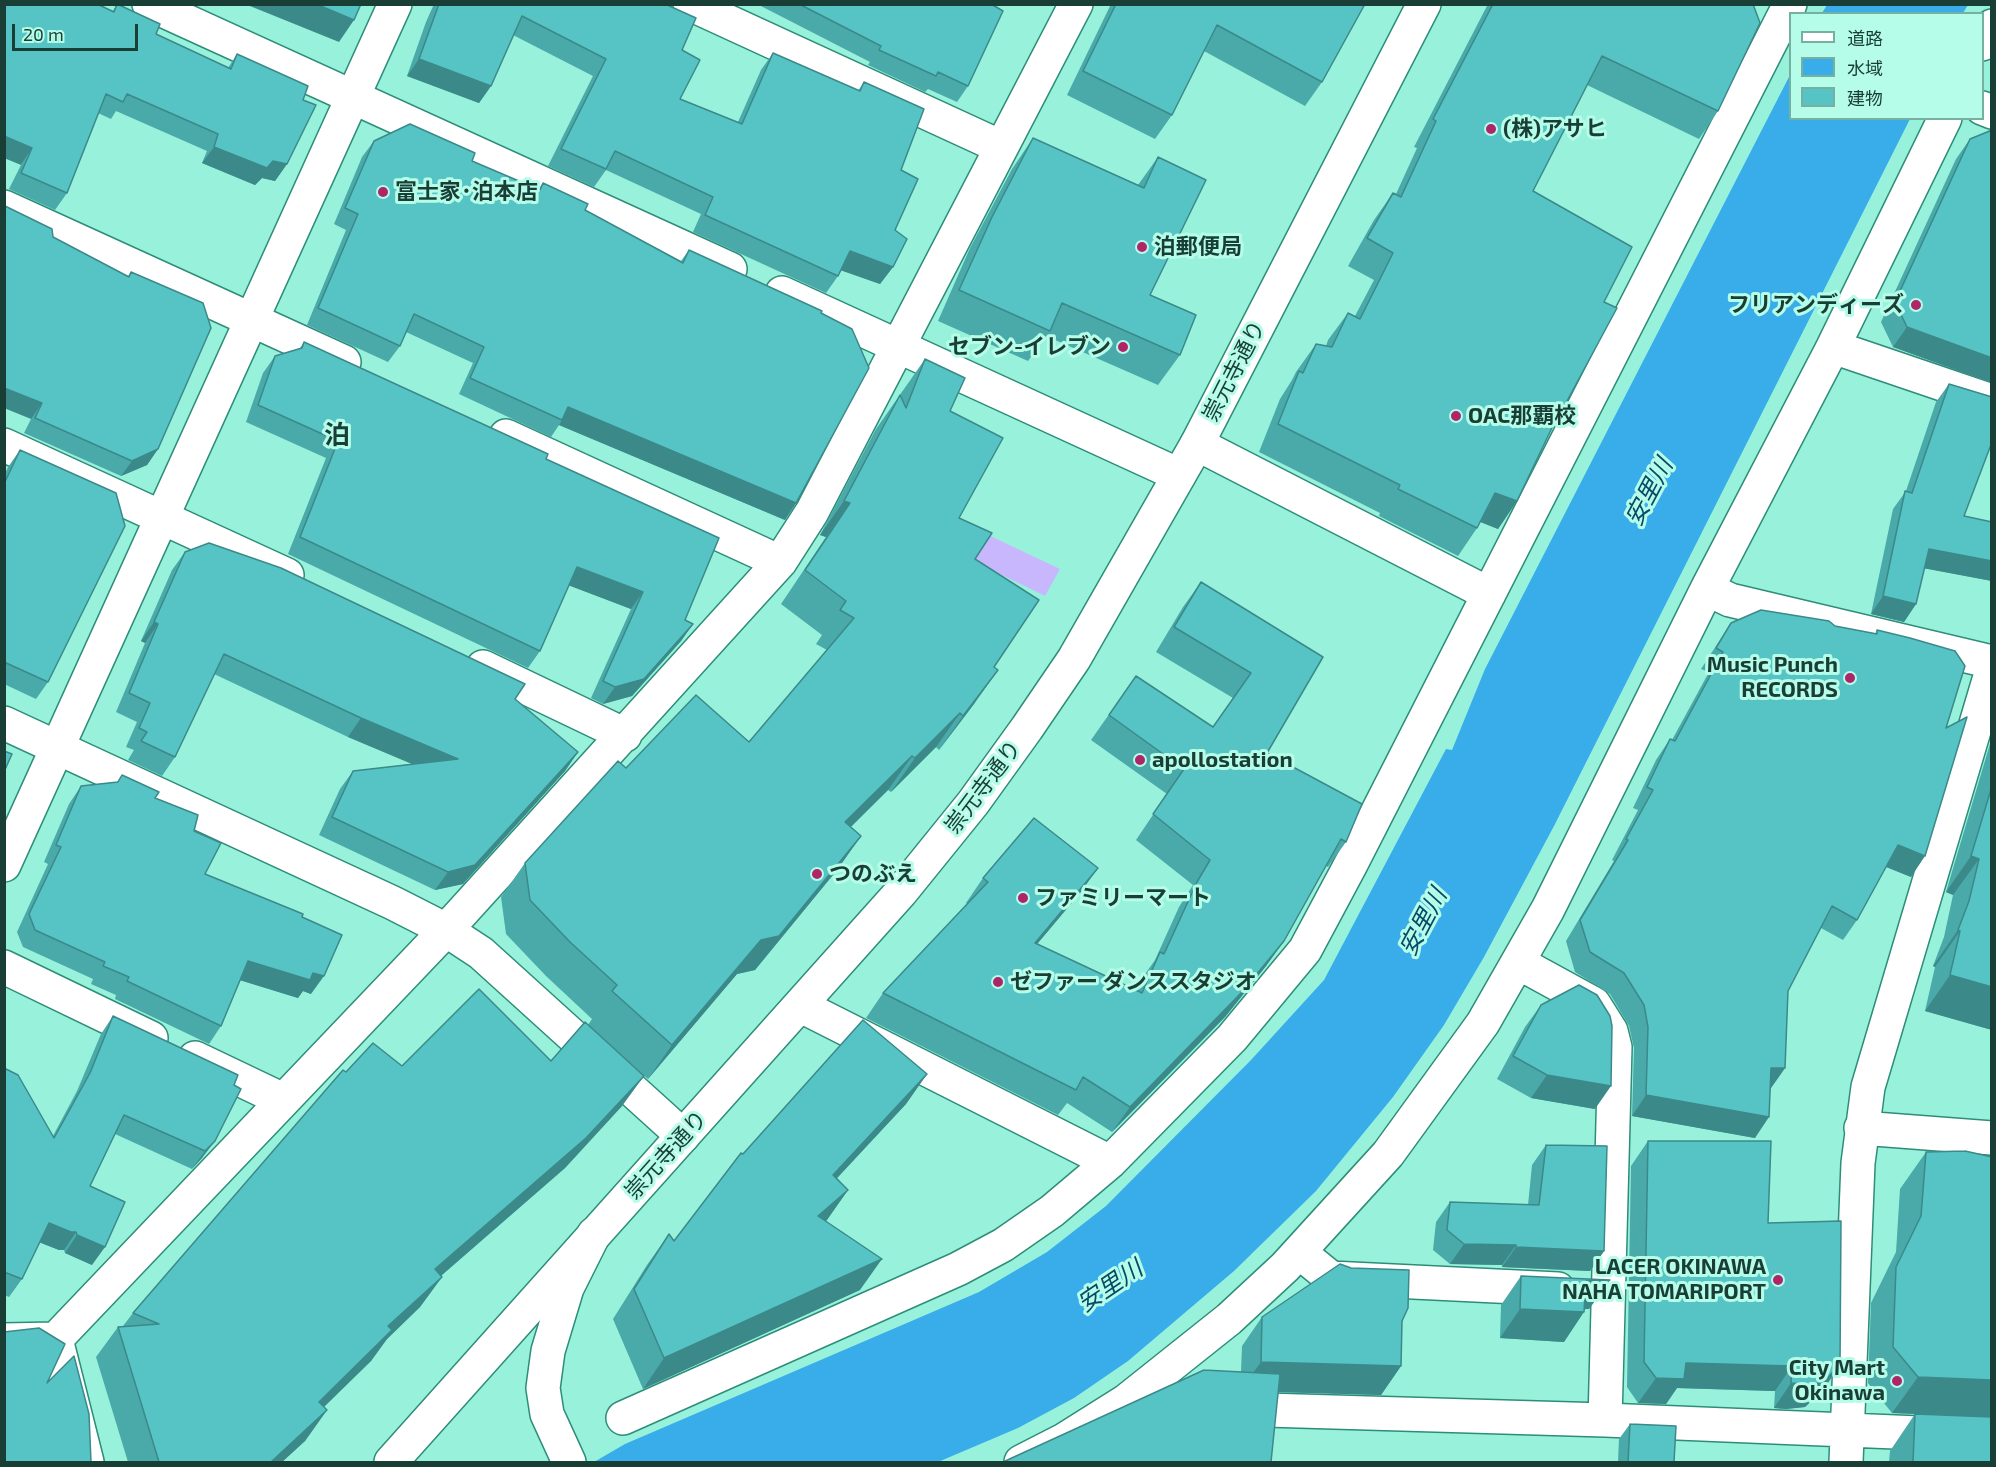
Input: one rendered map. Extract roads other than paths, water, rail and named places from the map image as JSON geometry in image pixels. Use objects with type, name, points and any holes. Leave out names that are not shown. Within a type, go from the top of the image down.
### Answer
[{"type":"main road","points":[[149,4],[1179,475]]},
{"type":"main road","points":[[4,865],[395,4]]},
{"type":"main road","points":[[690,4],[1001,147]]},
{"type":"main road","points":[[4,1340],[56,1339],[446,930],[625,735],[780,561],[812,512],[1076,4]]},
{"type":"main road","name":"崇元寺通り","points":[[390,1462],[901,892],[973,803],[1027,728],[1074,659],[1197,444],[1424,4]]},
{"type":"main road","points":[[623,1418],[958,1269],[1003,1245],[1052,1211],[1110,1162],[1232,1038],[1305,950],[1489,594],[1785,9]]},
{"type":"main road","points":[[1984,42],[1992,26]]},
{"type":"main road","points":[[1021,1462],[1064,1440],[1126,1401],[1191,1382],[1229,1319],[1299,1252],[1345,1203],[1425,1105],[1483,1023],[1519,963],[1707,589],[1833,347],[1944,120]]},
{"type":"main road","points":[[4,207],[373,376]]},
{"type":"main road","points":[[1833,347],[1992,401]]},
{"type":"main road","points":[[480,424],[780,561]]},
{"type":"main road","points":[[1197,444],[1489,594]]},
{"type":"main road","points":[[4,445],[163,515],[315,588]]},
{"type":"main road","points":[[1707,589],[1730,600],[1992,662]]},
{"type":"main road","points":[[454,654],[625,735]]},
{"type":"main road","points":[[1846,1462],[1861,1128],[1868,1088],[1992,670]]},
{"type":"main road","points":[[4,723],[446,930],[481,953],[683,1136]]},
{"type":"main road","points":[[1519,963],[1594,1004],[1615,1047],[1605,1420]]},
{"type":"main road","points":[[4,967],[283,1100]]},
{"type":"main road","points":[[801,1005],[1110,1162]]},
{"type":"main road","points":[[1861,1128],[1992,1138]]},
{"type":"main road","points":[[568,1462],[547,1414],[543,1388],[548,1351],[567,1288],[594,1234]]},
{"type":"main road","points":[[1299,1252],[1331,1278],[1608,1291]]},
{"type":"main road","points":[[56,1339],[87,1462]]},
{"type":"main road","points":[[1191,1382],[1215,1409],[1605,1420],[1992,1436]]},
{"type":"water","points":[[1827,4],[1968,5],[1964,12],[1823,12]]},
{"type":"water","name":"安里川","points":[[1789,77],[1789,120],[1909,120],[1554,826],[1484,957],[1444,1025],[1393,1097],[1316,1191],[1234,1271],[1128,1361],[1074,1398],[1018,1428],[938,1462],[594,1462],[625,1444],[979,1292],[1047,1252],[1106,1206],[1251,1060],[1324,980],[1446,749],[1452,750],[1485,669]]},
{"type":"place","name":"(株)アサヒ","points":[[1491,129]]},
{"type":"place","name":"富士家･泊本店","points":[[383,192]]},
{"type":"place","name":"泊郵便局","points":[[1142,247]]},
{"type":"place","name":"フリアンディーズ","points":[[1916,305]]},
{"type":"place","name":"セブン-イレブン","points":[[1123,347]]},
{"type":"place","name":"OAC那覇校","points":[[1456,416]]},
{"type":"place","name":"Music Punch RECORDS","points":[[1850,678]]},
{"type":"place","name":"apollostation","points":[[1140,760]]},
{"type":"place","name":"つのぶえ","points":[[817,874]]},
{"type":"place","name":"ファミリーマート","points":[[1023,898]]},
{"type":"place","name":"ゼファー ダンススタジオ","points":[[998,982]]},
{"type":"place","name":"LACER OKINAWA NAHA TOMARIPORT","points":[[1778,1280]]},
{"type":"place","name":"City Mart Okinawa","points":[[1897,1381]]},
{"type":"district","name":"泊","points":[[337,435]]}]
